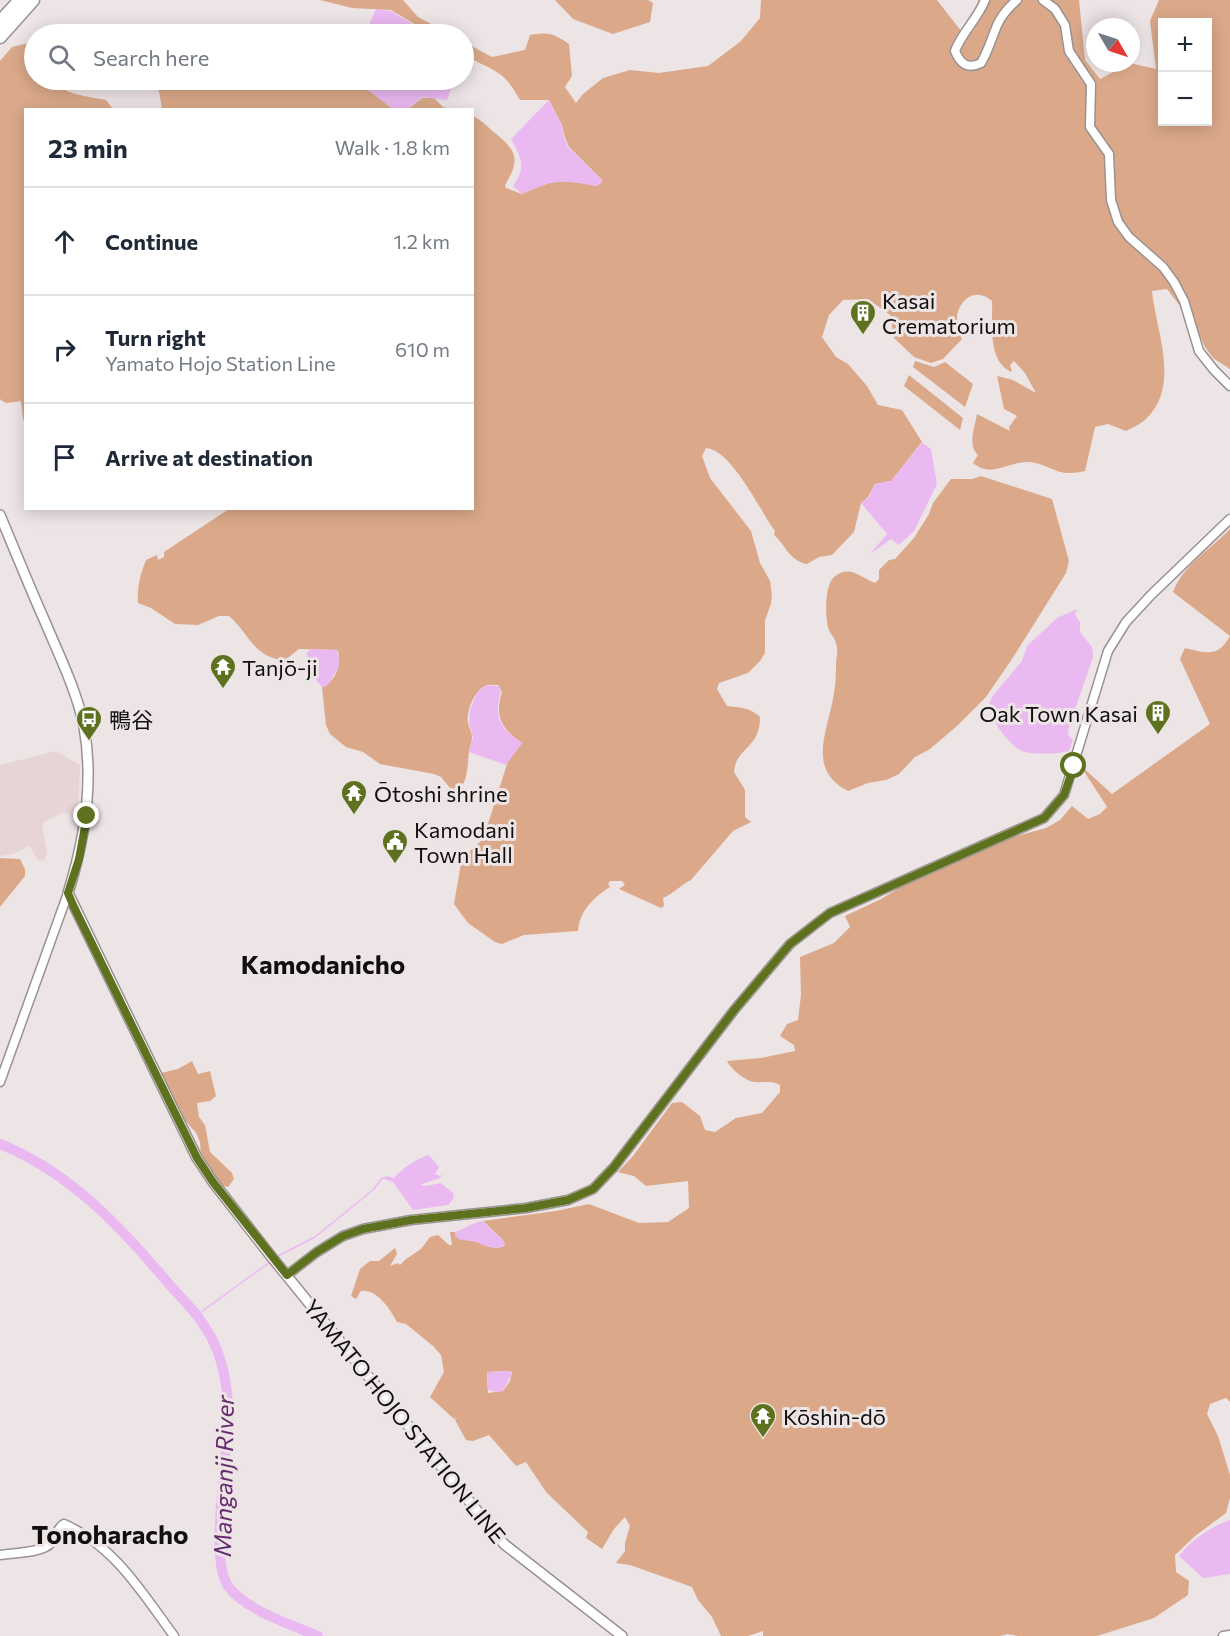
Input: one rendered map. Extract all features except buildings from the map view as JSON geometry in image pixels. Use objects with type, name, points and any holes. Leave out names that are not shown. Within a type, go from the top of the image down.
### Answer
[{"type":"highway","points":[[0,21],[20,0]]},
{"type":"highway","points":[[0,37],[33,0]]},
{"type":"main road","points":[[0,515],[62,661],[84,724],[88,774],[87,816],[79,859],[68,893]]},
{"type":"main road","name":"YAMATO HOJO STATION LINE","points":[[68,893],[197,1158],[213,1182],[504,1544],[622,1636]]},
{"type":"street","points":[[985,0],[979,15],[958,42],[955,51],[960,62],[966,66],[981,63],[1004,11],[1017,0]]},
{"type":"street","points":[[1043,0],[1055,9],[1065,25],[1069,51],[1091,84],[1090,127],[1109,154],[1111,200],[1118,222],[1129,237],[1162,267],[1174,282],[1184,302],[1200,351],[1230,386]]},
{"type":"street","points":[[287,1275],[326,1246],[343,1236],[363,1229],[411,1220],[526,1208],[568,1200],[593,1189],[614,1167],[735,1009],[790,944],[830,913],[1044,818],[1064,795],[1108,651],[1126,622],[1230,519]]},
{"type":"street","points":[[0,1082],[68,893]]},
{"type":"street","points":[[0,1555],[45,1548],[51,1543],[61,1526],[64,1524],[69,1526],[86,1536],[123,1567],[174,1636]]},
{"type":"street","points":[[1223,1636],[1230,1635]]},
{"type":"shaded area","points":[[320,0],[403,0],[418,17],[431,24],[414,24],[391,10],[352,8]]},
{"type":"shaded area","points":[[555,0],[648,0],[653,3],[650,22],[613,34],[573,19]]},
{"type":"shaded area","points":[[761,0],[937,0],[961,31],[978,4],[978,0],[1079,0],[1086,72],[1094,72],[1100,79],[1113,72],[1140,72],[1140,65],[1156,69],[1150,21],[1159,0],[1230,0],[1230,369],[1213,358],[1196,327],[1167,289],[1152,291],[1164,358],[1164,374],[1162,390],[1156,405],[1146,419],[1126,431],[1108,424],[1095,427],[1085,471],[1059,472],[1032,462],[992,470],[986,469],[973,463],[978,455],[972,441],[977,414],[1010,431],[1009,427],[1017,416],[1004,409],[997,376],[1013,380],[1036,393],[1025,373],[1014,361],[1010,365],[1012,372],[998,360],[993,341],[992,301],[973,295],[964,301],[957,318],[962,339],[943,359],[931,363],[914,357],[894,338],[890,315],[868,299],[843,300],[829,315],[822,337],[836,357],[848,364],[867,386],[878,405],[902,410],[922,442],[891,481],[875,484],[868,497],[861,503],[854,532],[832,555],[819,557],[807,564],[796,560],[774,535],[775,531],[745,483],[726,459],[716,451],[706,448],[702,456],[710,478],[751,531],[760,563],[770,581],[772,595],[765,620],[765,653],[748,673],[719,683],[717,689],[727,706],[749,710],[760,717],[756,736],[739,757],[734,772],[745,790],[745,817],[751,822],[733,831],[691,880],[663,898],[664,906],[661,908],[619,889],[625,885],[622,881],[610,881],[608,884],[610,887],[593,900],[581,917],[578,931],[524,935],[502,944],[495,942],[468,923],[454,904],[462,858],[481,841],[508,761],[522,743],[509,733],[502,722],[499,709],[502,692],[498,685],[488,685],[481,689],[472,702],[468,713],[468,725],[472,739],[466,775],[459,790],[454,793],[441,777],[380,764],[363,752],[346,747],[330,734],[326,725],[322,687],[331,681],[337,672],[338,650],[299,649],[285,660],[266,655],[259,650],[229,616],[219,616],[198,625],[175,624],[151,608],[138,603],[141,576],[146,560],[157,555],[158,560],[164,557],[164,552],[227,510],[474,510],[474,117],[503,140],[512,151],[514,163],[505,185],[506,188],[522,194],[550,183],[574,182],[596,186],[602,180],[569,147],[562,125],[549,100],[520,100],[502,75],[474,60],[474,47],[492,57],[525,50],[530,35],[551,34],[559,38],[569,44],[572,76],[565,87],[576,103],[583,94],[603,78],[630,70],[659,73],[708,66],[741,41],[760,18]]},
{"type":"shaded area","points":[[376,9],[391,11],[412,24],[369,24]]},
{"type":"shaded area","points":[[24,44],[24,90],[66,90],[106,100],[112,108],[24,108],[24,420],[21,401],[7,403],[0,399],[0,61],[12,47]]},
{"type":"shaded area","points":[[368,90],[392,108],[162,108],[159,91]]},
{"type":"shaded area","points":[[368,90],[450,90],[447,100],[422,97],[408,108],[392,108]]},
{"type":"shaded area","points":[[422,98],[434,98],[446,108],[409,108]]},
{"type":"shaded area","points":[[549,100],[562,126],[568,147],[602,180],[601,183],[595,186],[574,182],[550,183],[522,194],[513,186],[520,173],[521,162],[511,139]]},
{"type":"shaded area","points":[[915,361],[934,367],[945,362],[973,384],[965,407],[913,367]]},
{"type":"shaded area","points":[[909,375],[963,418],[960,430],[904,386]]},
{"type":"shaded area","points":[[922,443],[931,449],[937,484],[914,531],[899,545],[891,539],[870,554],[887,534],[861,503],[869,497],[875,484],[891,481]]},
{"type":"shaded area","points":[[981,476],[1052,499],[1069,561],[1066,573],[986,697],[957,726],[930,749],[915,757],[899,774],[848,791],[835,782],[823,760],[825,734],[835,689],[837,652],[827,619],[828,588],[834,577],[845,572],[855,573],[875,583],[879,579],[879,570],[889,560],[895,559],[914,538],[933,503],[951,479],[972,479]]},
{"type":"shaded area","points":[[1230,529],[1230,636],[1173,592],[1191,565]]},
{"type":"shaded area","points":[[1077,609],[1075,615],[1080,622],[1080,632],[1092,647],[1093,657],[1069,727],[1068,735],[1073,740],[1069,751],[1045,754],[1022,751],[1001,732],[988,706],[992,697],[1022,661],[1027,646],[1057,618]]},
{"type":"shaded area","points":[[1230,636],[1230,1402],[1226,1398],[1210,1404],[1207,1414],[1218,1436],[1230,1475],[1230,1498],[1226,1513],[1195,1536],[1175,1555],[1176,1572],[1189,1581],[1188,1595],[1154,1618],[1097,1636],[1007,1634],[1000,1636],[763,1636],[763,1631],[748,1636],[721,1636],[712,1617],[698,1600],[692,1587],[630,1565],[616,1563],[625,1551],[630,1526],[625,1517],[614,1529],[602,1549],[586,1538],[588,1532],[546,1492],[526,1462],[516,1466],[489,1435],[473,1441],[466,1440],[455,1420],[457,1418],[454,1419],[430,1397],[444,1372],[441,1355],[406,1324],[397,1322],[387,1306],[372,1293],[361,1291],[356,1299],[351,1296],[360,1269],[370,1261],[379,1261],[395,1248],[397,1254],[390,1266],[398,1263],[400,1265],[421,1249],[430,1237],[438,1235],[452,1245],[450,1232],[455,1232],[455,1235],[462,1239],[491,1247],[498,1248],[505,1245],[503,1240],[483,1221],[589,1204],[639,1223],[668,1222],[689,1208],[688,1181],[646,1186],[634,1176],[618,1172],[633,1156],[672,1103],[682,1102],[700,1116],[705,1130],[715,1132],[736,1118],[762,1113],[780,1092],[780,1085],[747,1079],[735,1071],[727,1061],[761,1058],[795,1051],[794,1045],[780,1036],[787,1024],[798,1020],[801,995],[800,957],[834,943],[850,927],[845,916],[881,899],[956,853],[1046,828],[1060,820],[1072,806],[1088,819],[1100,814],[1107,807],[1080,765],[1112,794],[1210,724],[1180,659],[1185,648],[1211,652],[1221,648]],"holes":[[[487,1372],[512,1372],[510,1381],[503,1391],[488,1393]]]},
{"type":"shaded area","points":[[312,649],[338,650],[339,667],[327,686],[322,687],[316,680],[308,662],[307,652]]},
{"type":"shaded area","points":[[486,685],[498,686],[501,692],[498,709],[501,722],[509,733],[522,743],[506,765],[469,752],[473,737],[469,723],[470,710],[477,693]]},
{"type":"shaded area","points":[[56,751],[80,765],[78,818],[64,812],[44,822],[42,827],[47,852],[44,860],[38,861],[30,846],[13,854],[0,856],[0,765]]},
{"type":"shaded area","points":[[0,858],[20,859],[25,869],[25,876],[0,907]]},
{"type":"shaded area","points":[[192,1061],[198,1074],[210,1071],[216,1096],[210,1101],[197,1103],[199,1117],[205,1125],[210,1152],[232,1173],[234,1179],[228,1187],[218,1185],[201,1156],[200,1142],[196,1133],[184,1119],[181,1120],[160,1076],[161,1073],[178,1069]]},
{"type":"shaded area","points":[[429,1155],[439,1167],[435,1174],[440,1176],[443,1174],[440,1178],[420,1185],[441,1183],[453,1193],[454,1198],[448,1205],[413,1210],[393,1182],[384,1179],[386,1176],[394,1178],[410,1164]]},
{"type":"shaded area","points":[[482,1221],[503,1240],[505,1245],[497,1248],[490,1247],[455,1236],[455,1232]]},
{"type":"shaded area","points":[[487,1372],[512,1373],[503,1391],[488,1390]]},
{"type":"shaded area","points":[[1230,1520],[1230,1574],[1203,1578],[1179,1556],[1202,1535]]},
{"type":"waterway","name":"Manganji River","points":[[0,1144],[49,1170],[93,1203],[132,1242],[207,1329],[221,1362],[228,1407],[220,1528],[222,1572],[228,1586],[246,1602],[270,1616],[318,1636]]},
{"type":"waterway","points":[[276,1257],[315,1237],[373,1190],[384,1178]]},
{"type":"waterway","points":[[197,1315],[270,1262]]},
{"type":"place","name":"Kasai Crematorium","points":[[863,336]]},
{"type":"place","name":"Tanjō-ji","points":[[223,690]]},
{"type":"place","name":"Oak Town Kasai","points":[[1158,736]]},
{"type":"place","name":"鴨谷","points":[[89,742]]},
{"type":"place","name":"Ōtoshi shrine","points":[[354,816]]},
{"type":"place","name":"Kamodani Town Hall","points":[[395,865]]},
{"type":"place","name":"Kōshin-dō","points":[[763,1439]]},
{"type":"district","name":"Kamodanicho","points":[[323,963]]},
{"type":"district","name":"Tonoharacho","points":[[110,1533]]},
{"type":"route","points":[[87,816],[79,859],[68,893],[73,905],[197,1158],[213,1182],[287,1275],[343,1236],[363,1229],[411,1220],[526,1208],[568,1200],[593,1189],[614,1167],[767,968],[790,944],[830,913],[1044,818],[1064,795],[1074,766]]}]
